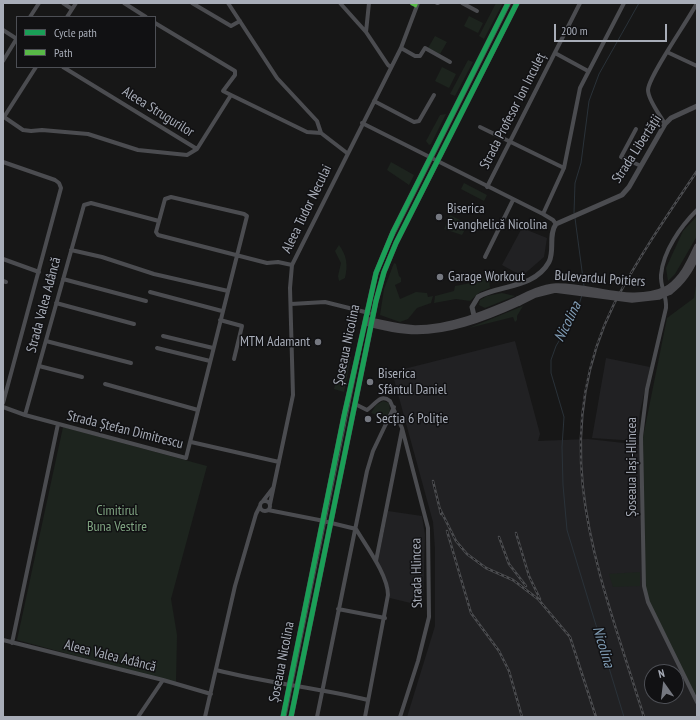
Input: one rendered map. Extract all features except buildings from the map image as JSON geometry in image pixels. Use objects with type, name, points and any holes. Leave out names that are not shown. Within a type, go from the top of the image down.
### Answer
[{"type":"main road","name":"Șoseaua Nicolina","points":[[283,717],[373,282],[382,254],[508,3]]},
{"type":"main road","name":"Șoseaua Nicolina","points":[[291,717],[380,284],[390,257],[517,3]]},
{"type":"main road","name":"Bulevardul Poitiers","points":[[669,290],[686,270],[697,246]]},
{"type":"main road","name":"Bulevardul Poitiers","points":[[364,321],[405,331],[420,332],[475,318],[535,295],[555,290],[632,300],[659,297],[679,284],[689,273],[697,256]]},
{"type":"street","points":[[31,16],[39,3]]},
{"type":"street","points":[[63,3],[72,9]]},
{"type":"street","points":[[68,16],[76,3]]},
{"type":"street","points":[[124,3],[144,16]]},
{"type":"street","points":[[192,3],[231,26],[240,21]]},
{"type":"street","points":[[228,3],[277,78],[317,121],[321,133]]},
{"type":"street","points":[[340,3],[366,32],[388,65],[391,67]]},
{"type":"street","points":[[366,32],[369,3]]},
{"type":"street","name":"Aleea Tudor Neculai","points":[[268,508],[274,487],[293,395],[291,304],[292,265],[401,48],[418,3]]},
{"type":"street","points":[[462,3],[477,11]]},
{"type":"street","name":"Strada Profesor Ion Inculeț","points":[[487,187],[580,3]]},
{"type":"street","points":[[543,214],[564,168],[580,88],[624,3]]},
{"type":"street","points":[[665,124],[648,91],[667,52],[695,11],[697,3]]},
{"type":"street","points":[[156,24],[235,71],[235,75],[224,91],[307,132],[321,133],[347,153]]},
{"type":"street","points":[[3,30],[16,38]]},
{"type":"street","points":[[3,61],[16,41]]},
{"type":"street","points":[[401,48],[415,56],[420,56],[425,48],[450,62]]},
{"type":"street","points":[[667,52],[697,66]]},
{"type":"street","points":[[555,53],[588,71]]},
{"type":"street","points":[[35,68],[4,117],[23,130],[88,134],[147,151],[187,155],[197,149]]},
{"type":"street","name":"Aleea Strugurilor","points":[[65,68],[197,149],[231,94]]},
{"type":"street","points":[[374,101],[414,122],[418,121],[434,95]]},
{"type":"street","name":"Strada Libertății","points":[[556,224],[622,195],[630,187],[665,124],[671,118],[697,106]]},
{"type":"street","points":[[362,123],[543,214],[553,220],[556,224],[552,231],[551,256],[546,267],[535,276],[517,285],[478,297],[472,307],[475,318]]},
{"type":"street","points":[[480,127],[564,168]]},
{"type":"street","points":[[636,129],[621,157],[641,166]]},
{"type":"street","points":[[3,162],[55,180],[61,185],[3,403]]},
{"type":"street","points":[[191,442],[222,311],[239,255],[247,216],[244,214],[168,197],[164,201],[156,234],[239,255],[267,263],[278,262],[292,265]]},
{"type":"street","points":[[485,257],[513,200]]},
{"type":"street","name":"Strada Valea Adâncă","points":[[25,415],[70,250],[84,205],[87,203],[159,221]]},
{"type":"street","name":"Șoseaua Iași-Hlincea","points":[[697,210],[680,230],[663,264],[661,275],[662,285],[667,298],[666,308],[648,382],[641,437],[646,596],[697,702]]},
{"type":"street","points":[[70,250],[102,257],[154,274],[228,291]]},
{"type":"street","points":[[3,259],[38,272]]},
{"type":"street","points":[[63,279],[146,301]]},
{"type":"street","points":[[150,292],[222,311]]},
{"type":"street","points":[[291,304],[324,302],[374,313]]},
{"type":"street","points":[[56,303],[134,324]]},
{"type":"street","points":[[220,320],[242,326],[234,359]]},
{"type":"street","points":[[163,336],[213,348]]},
{"type":"street","points":[[46,341],[131,362]]},
{"type":"street","points":[[157,348],[210,361]]},
{"type":"street","points":[[39,366],[82,377]]},
{"type":"street","points":[[105,384],[198,410]]},
{"type":"street","points":[[316,717],[369,463],[394,407],[390,401],[384,398],[375,401],[367,410],[355,404]]},
{"type":"street","name":"Strada Ștefan Dimitrescu","points":[[3,407],[25,415],[186,458],[191,442],[279,462]]},
{"type":"street","name":"Strada Hlincea","points":[[394,407],[402,428],[428,528],[429,617],[418,661],[400,717]]},
{"type":"street","points":[[12,643],[58,424]]},
{"type":"street","points":[[376,561],[402,428]]},
{"type":"street","name":"Aleea Tudor Neculai","points":[[205,717],[236,586],[255,518],[263,501],[274,487]]},
{"type":"street","points":[[263,501],[268,501],[268,508]]},
{"type":"street","points":[[260,506],[277,512],[356,529],[376,561],[388,589],[385,618],[365,717]]},
{"type":"street","points":[[255,518],[268,508]]},
{"type":"street","points":[[338,609],[385,618]]},
{"type":"street","name":"Aleea Valea Adâncă","points":[[3,640],[163,680],[211,694]]},
{"type":"street","points":[[216,670],[289,685],[323,689],[368,700]]},
{"type":"street","points":[[138,717],[163,680]]},
{"type":"shaded area","points":[[522,228],[547,238],[544,257],[522,276],[502,265]]},
{"type":"shaded area","points":[[515,341],[540,434],[538,441],[588,439],[642,445],[697,699],[697,717],[407,717],[435,626],[435,549],[433,522],[392,372]]},
{"type":"shaded area","points":[[606,358],[650,367],[640,412],[637,441],[592,438]]},
{"type":"shaded area","points":[[388,511],[422,516],[425,535],[423,606],[390,598],[389,588],[378,561]]},
{"type":"green space","points":[[496,3],[503,3],[484,39],[479,36]]},
{"type":"green space","points":[[469,16],[483,23],[478,33],[464,26]]},
{"type":"green space","points":[[435,36],[447,42],[440,54],[428,48]]},
{"type":"green space","points":[[468,60],[473,62],[455,96],[450,94]]},
{"type":"green space","points":[[442,67],[456,74],[449,88],[435,81]]},
{"type":"green space","points":[[446,114],[431,144],[429,145],[426,141],[440,115]]},
{"type":"green space","points":[[391,162],[414,175],[409,185],[387,170]]},
{"type":"green space","points":[[464,183],[487,195],[484,201],[461,189]]},
{"type":"green space","points":[[450,215],[468,224],[462,235],[444,229]]},
{"type":"green space","points":[[697,216],[697,236],[675,274],[668,281],[666,268],[683,231]]},
{"type":"green space","points":[[339,245],[344,253],[347,265],[345,278],[339,281],[338,276],[341,263],[335,251]]},
{"type":"green space","points":[[394,263],[396,264],[399,276],[401,278],[401,282],[395,285],[400,299],[416,292],[427,293],[428,297],[433,296],[431,303],[417,308],[408,319],[400,322],[380,315],[384,289]]},
{"type":"green space","points":[[489,278],[490,288],[480,292],[470,301],[456,299],[434,303],[435,296],[454,291],[455,286],[471,283],[471,280]]},
{"type":"green space","points":[[697,279],[697,699],[684,673],[684,664],[680,664],[645,595],[643,437],[667,318],[694,298]]},
{"type":"green space","points":[[502,293],[515,296],[485,308],[479,305],[480,300],[487,296]]},
{"type":"green space","points":[[523,306],[515,322],[513,317],[469,328]]},
{"type":"green space","points":[[343,356],[351,357],[344,392],[334,389]]},
{"type":"green space","points":[[383,401],[389,403],[390,410],[386,418],[371,413],[376,405]]},
{"type":"green space","name":"Cimitirul Buna Vestire","points":[[63,427],[207,466],[171,599],[177,635],[176,683],[17,640]]},
{"type":"green space","points":[[640,572],[640,586],[613,587],[609,574]]},
{"type":"waterway","name":"Nicolina","points":[[574,213],[575,183],[581,163],[589,101],[599,74],[639,3]]},
{"type":"waterway","name":"Nicolina","points":[[575,218],[584,286]]},
{"type":"waterway","name":"Nicolina","points":[[582,295],[577,311],[556,346],[551,360],[551,373],[564,417],[562,447],[563,485],[567,530],[624,717]]},
{"type":"tram line","points":[[286,717],[371,300],[379,270],[391,242],[511,3]]},
{"type":"railway","points":[[644,717],[611,614],[597,563],[586,512],[581,461],[583,410],[593,357],[614,304],[643,253],[697,171]]},
{"type":"railway","points":[[433,481],[441,514]]},
{"type":"railway","points":[[440,509],[456,541],[467,554],[486,568],[513,580],[538,599],[570,637],[596,717]]},
{"type":"railway","points":[[447,531],[471,613],[499,651],[509,671],[522,717]]},
{"type":"railway","points":[[516,533],[529,576],[540,599]]},
{"type":"railway","points":[[499,537],[509,564],[526,586]]},
{"type":"marked path","points":[[411,3],[417,6]]},
{"type":"cycle path","points":[[283,717],[344,416],[376,273],[393,232],[508,3]]},
{"type":"cycle path","points":[[291,717],[376,301],[384,272],[396,243],[517,3]]},
{"type":"place","name":"Biserica Evanghelică Nicolina","points":[[439,217]]},
{"type":"place","name":"Garage Workout","points":[[440,277]]},
{"type":"place","name":"MTM Adamant","points":[[318,342]]},
{"type":"place","name":"Biserica Sfântul Daniel","points":[[370,382]]},
{"type":"place","name":"Secția 6 Poliție","points":[[368,419]]}]
